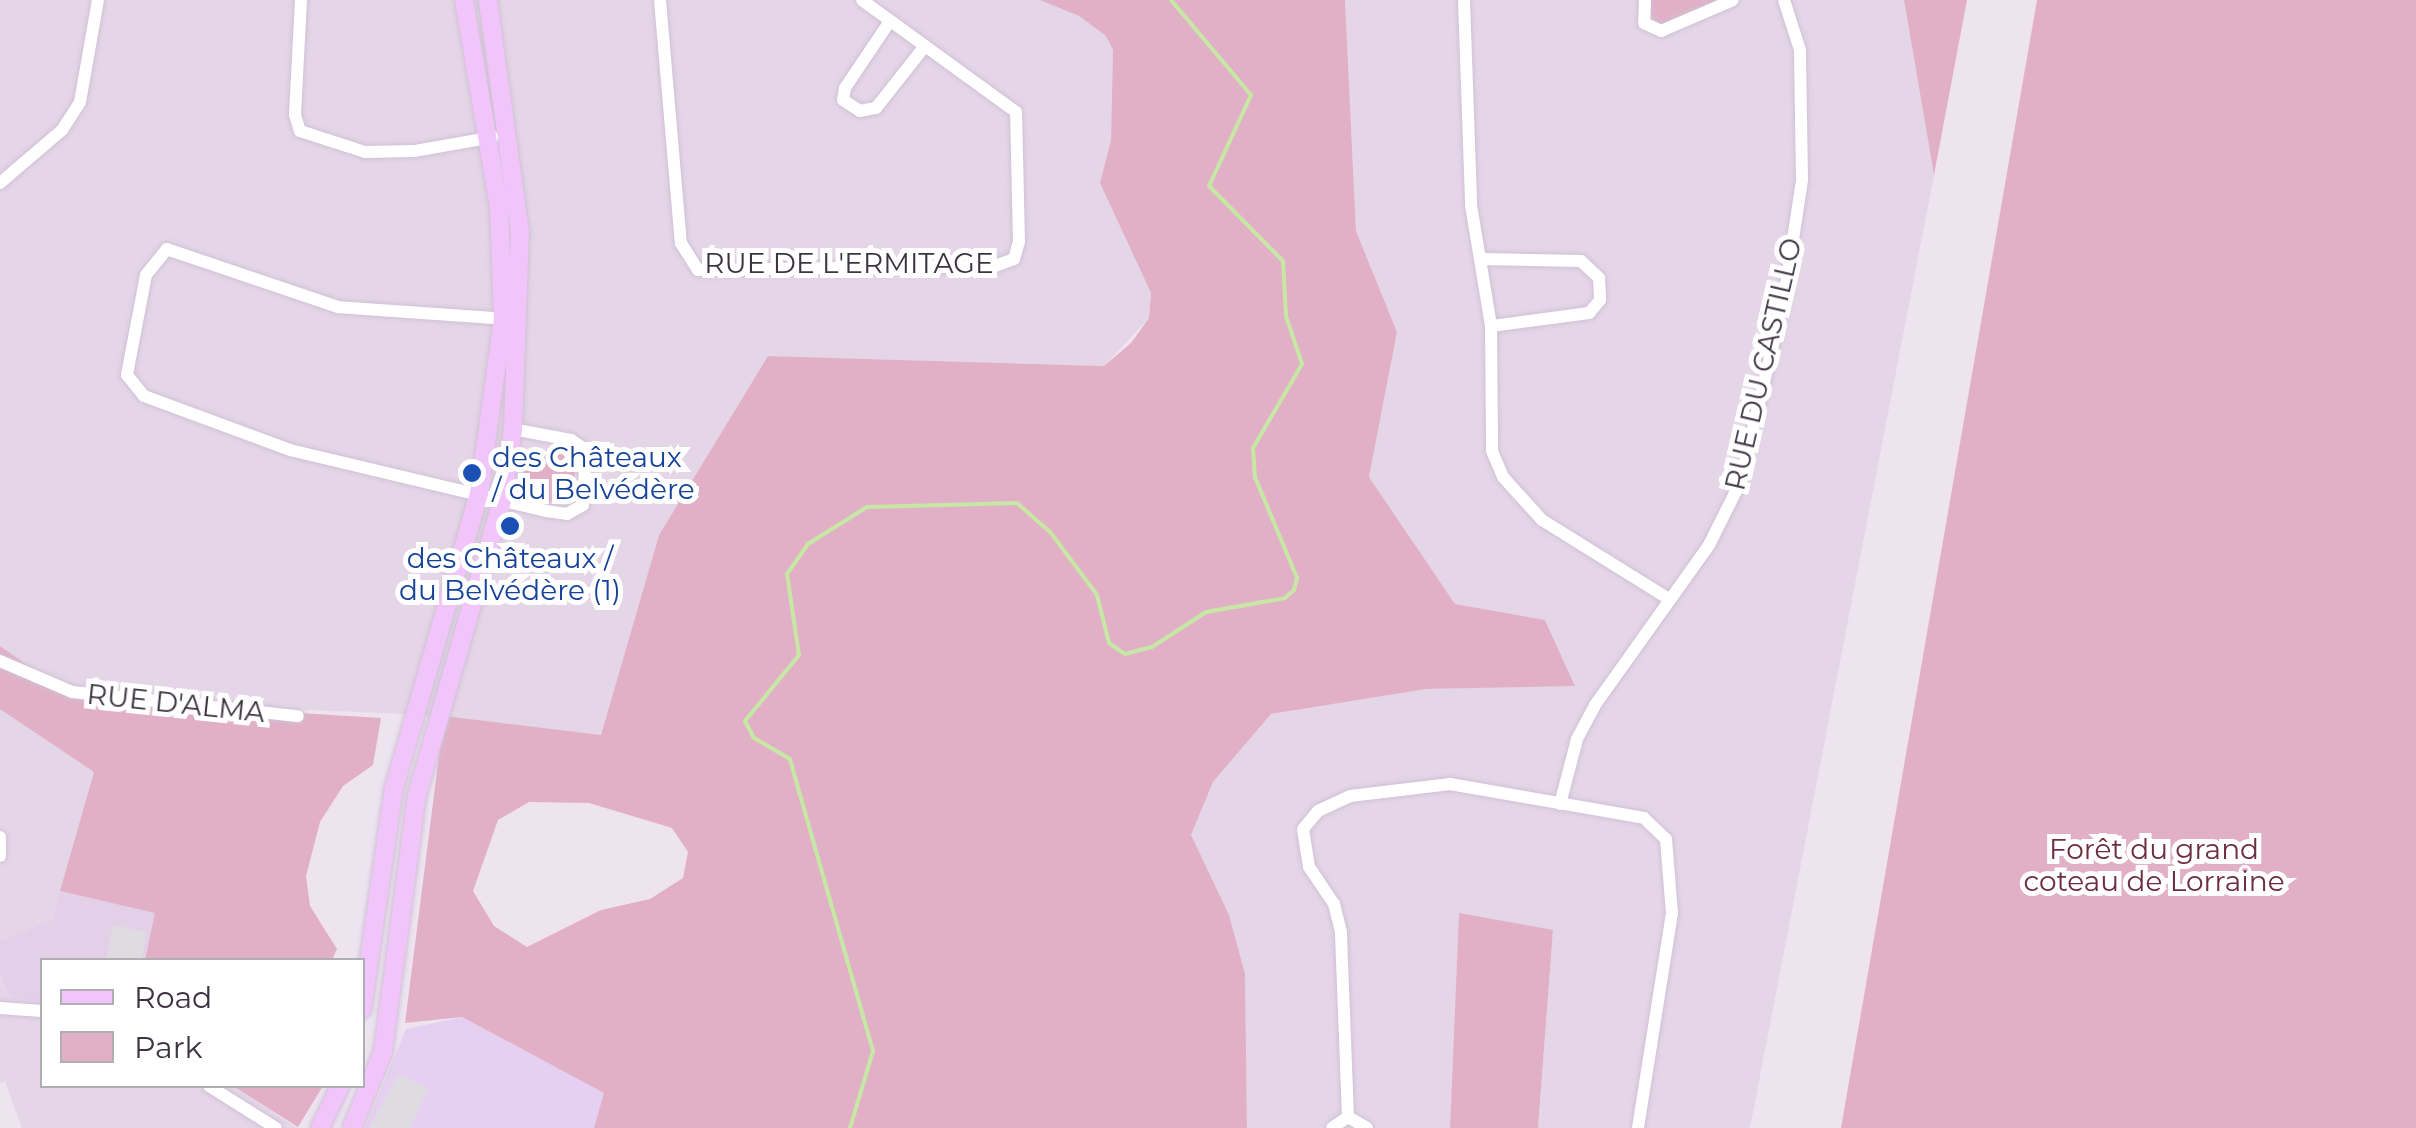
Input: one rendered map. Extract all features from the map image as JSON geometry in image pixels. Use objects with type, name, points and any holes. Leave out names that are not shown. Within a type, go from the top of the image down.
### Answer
[{"type":"street","points":[[0,183],[62,130],[80,102],[98,0]]},
{"type":"street","points":[[301,0],[295,115],[300,131],[365,152],[414,152],[510,134]]},
{"type":"street","points":[[365,989],[394,788],[479,494],[512,319],[499,207],[464,0]]},
{"type":"street","points":[[352,1128],[384,1052],[417,795],[502,500],[513,429],[510,134],[488,0]]},
{"type":"street","name":"RUE DE L'ERMITAGE","points":[[660,0],[681,242],[698,270],[995,266],[1014,259],[1019,242],[1016,112],[862,0]]},
{"type":"street","points":[[1464,0],[1471,204],[1491,326],[1492,451],[1503,476],[1542,520],[1669,600]]},
{"type":"street","points":[[1645,0],[1644,23],[1661,31],[1734,0]]},
{"type":"street","name":"RUE DU CASTILLO","points":[[1560,804],[1577,740],[1595,705],[1709,545],[1740,483],[1784,298],[1806,119],[1800,50],[1784,0]]},
{"type":"street","points":[[890,20],[845,88],[843,100],[860,112],[876,108],[926,46]]},
{"type":"street","points":[[512,319],[338,308],[167,249],[146,275],[127,374],[144,396],[290,450],[568,514],[583,505],[590,468],[586,450],[571,440],[513,429]]},
{"type":"street","points":[[1482,259],[1580,261],[1599,278],[1600,300],[1588,314],[1491,326]]},
{"type":"street","name":"RUE D'ALMA","points":[[0,661],[72,692],[298,716]]},
{"type":"street","points":[[1348,1117],[1341,932],[1334,904],[1309,866],[1303,829],[1318,811],[1382,788],[1450,784],[1644,818],[1666,839],[1672,913],[1638,1128]]},
{"type":"street","points":[[0,837],[0,856]]},
{"type":"street","points":[[2,1003],[40,1011]]},
{"type":"street","points":[[212,1088],[276,1128]]},
{"type":"street","points":[[320,1128],[339,1088]]},
{"type":"street","points":[[1332,1128],[1348,1117]]},
{"type":"street","points":[[1348,1117],[1367,1128]]},
{"type":"shaded area","points":[[0,0],[1040,0],[1079,16],[1106,36],[1113,50],[1111,140],[1100,183],[1151,293],[1149,318],[1104,366],[768,356],[659,535],[601,735],[408,714],[115,702],[61,689],[0,646]]},
{"type":"shaded area","points":[[1345,0],[1904,0],[1934,175],[1750,1128],[1538,1128],[1553,931],[1459,914],[1450,1128],[1247,1128],[1245,974],[1191,835],[1213,782],[1271,714],[1426,689],[1575,685],[1545,620],[1455,604],[1369,477],[1397,332],[1356,231]]},
{"type":"shaded area","points":[[0,708],[95,772],[53,919],[0,941]]},
{"type":"shaded area","points":[[60,891],[156,913],[145,958],[40,958],[40,1003],[10,996],[0,975],[0,941],[53,919]]},
{"type":"shaded area","points":[[113,925],[147,932],[141,958],[106,958]]},
{"type":"shaded area","points":[[0,975],[10,996],[40,1003],[40,1088],[236,1088],[297,1128],[22,1128],[5,1082],[0,1083]]},
{"type":"shaded area","points":[[462,1017],[605,1093],[594,1128],[365,1128],[406,1029]]},
{"type":"shaded area","points":[[399,1074],[428,1088],[410,1128],[369,1128]]},
{"type":"green space","points":[[1040,0],[1345,0],[1356,231],[1397,332],[1369,477],[1455,604],[1545,620],[1575,686],[1426,689],[1271,714],[1213,782],[1191,835],[1229,915],[1245,974],[1247,1128],[594,1128],[604,1093],[462,1017],[405,1023],[444,716],[601,735],[659,535],[768,356],[1104,366],[1131,343],[1149,318],[1151,293],[1100,183],[1111,140],[1113,50],[1106,36],[1079,16]],"holes":[[[529,802],[589,803],[672,828],[688,852],[683,878],[650,899],[601,910],[527,947],[494,926],[473,891],[498,820]]]},
{"type":"green space","points":[[1645,0],[1733,0],[1675,27],[1644,23]]},
{"type":"green space","points":[[1904,0],[1967,0],[1934,175]]},
{"type":"green space","name":"Forêt du grand coteau de Lorraine","points":[[2037,0],[2416,0],[2416,1128],[1841,1128]]},
{"type":"green space","points":[[549,450],[568,457],[575,476],[568,495],[549,502],[530,495],[523,476],[530,457]]},
{"type":"green space","points":[[0,646],[61,689],[115,702],[381,718],[373,765],[343,786],[320,822],[306,876],[310,906],[337,949],[333,958],[145,958],[155,913],[60,891],[94,772],[0,709]]},
{"type":"green space","points":[[1459,913],[1553,930],[1538,1128],[1450,1128]]},
{"type":"green space","points":[[236,1088],[322,1088],[298,1127]]},
{"type":"waterway","points":[[850,1128],[873,1051],[790,759],[754,738],[745,721],[799,655],[787,574],[808,544],[867,507],[1017,503],[1051,533],[1097,595],[1109,643],[1125,654],[1152,647],[1206,612],[1285,598],[1294,590],[1297,578],[1255,477],[1253,448],[1302,364],[1286,316],[1283,261],[1209,186],[1251,95],[1171,0]]},
{"type":"place","name":"des Châteaux / du Belvédère","points":[[472,473]]},
{"type":"place","name":"des Châteaux / du Belvédère (1)","points":[[510,526]]}]
